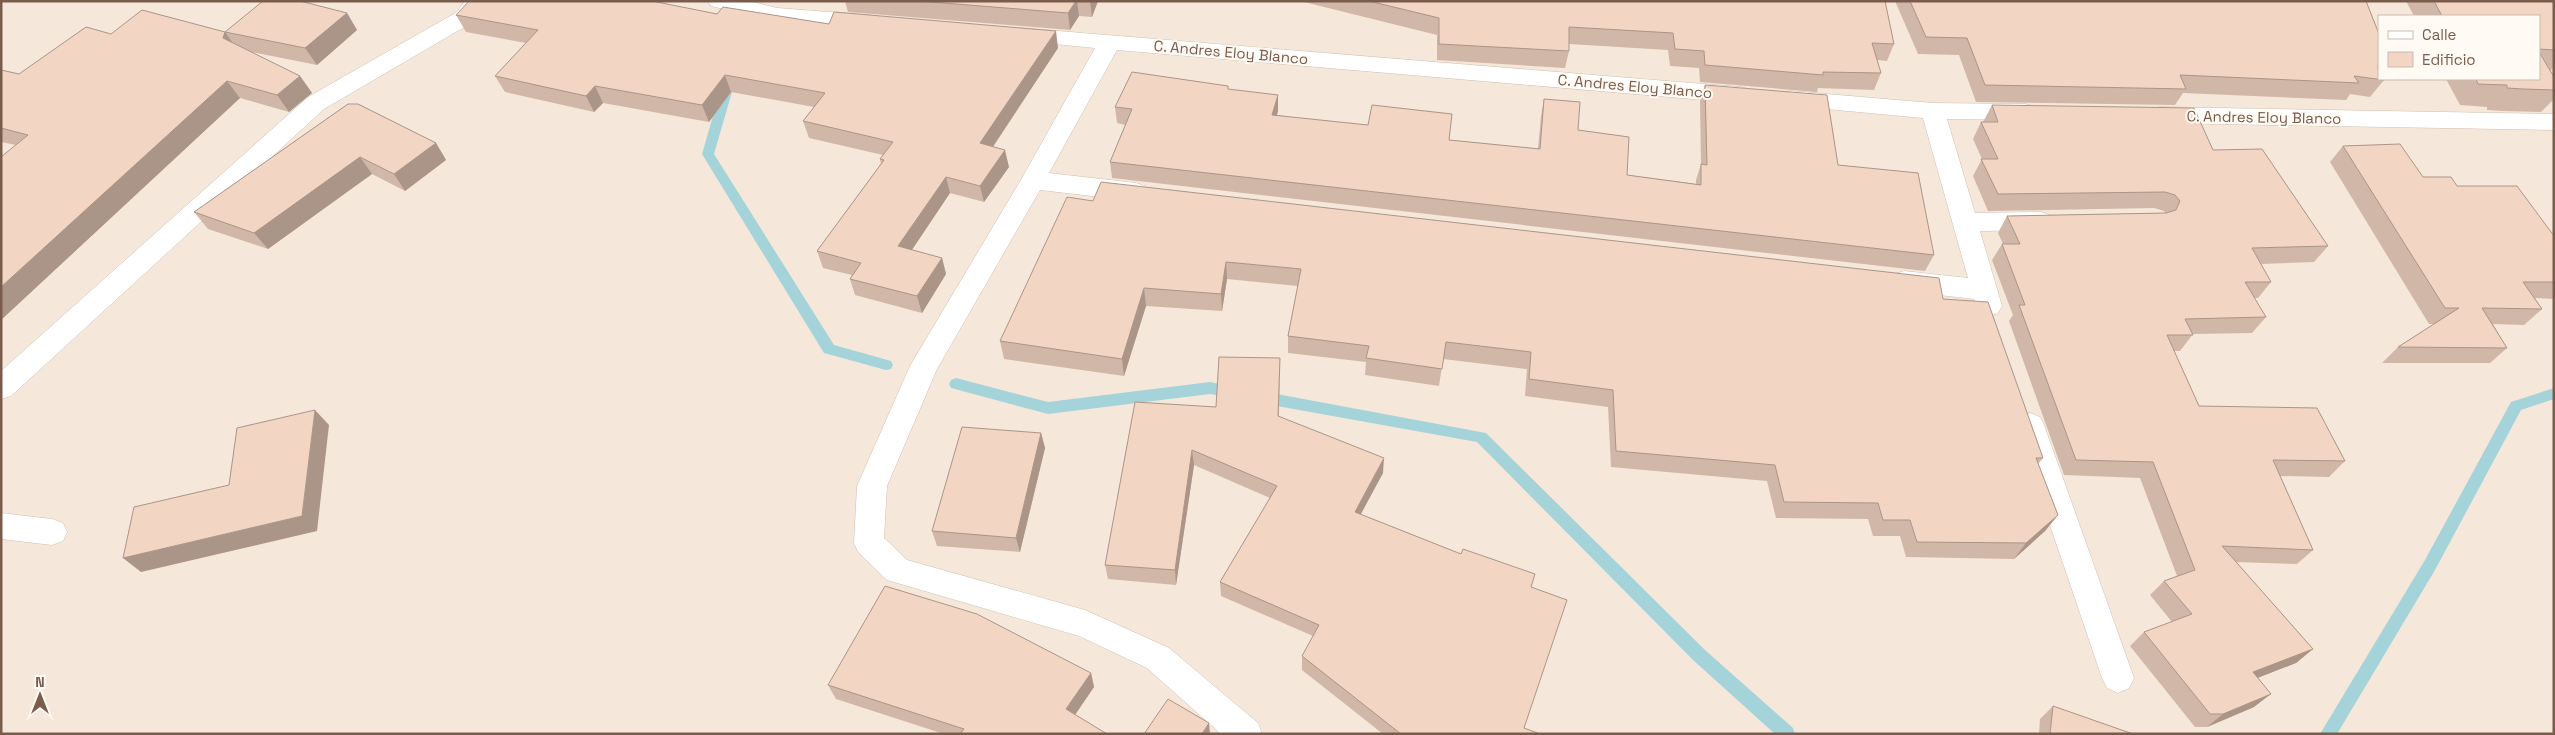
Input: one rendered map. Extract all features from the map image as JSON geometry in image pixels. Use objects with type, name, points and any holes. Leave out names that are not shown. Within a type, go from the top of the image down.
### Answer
[{"type":"street","points":[[1,388],[14,362],[316,102],[465,18],[477,1]]},
{"type":"street","points":[[719,1],[777,15],[894,24]]},
{"type":"street","name":"C. Andres Eloy Blanco","points":[[1002,33],[1933,111],[2051,113]]},
{"type":"street","points":[[1110,42],[1033,180],[924,366],[872,486],[869,543],[898,571],[1085,624],[1158,658],[1246,734]]},
{"type":"street","points":[[1933,111],[1983,290],[1996,327]]},
{"type":"street","name":"C. Andres Eloy Blanco","points":[[2140,114],[2554,122]]},
{"type":"street","points":[[1033,180],[1162,195]]},
{"type":"street","points":[[1965,222],[2064,221]]},
{"type":"street","points":[[1884,279],[1983,290]]},
{"type":"street","points":[[2022,401],[2118,678]]},
{"type":"street","points":[[1,526],[52,532]]},
{"type":"shaded area","points":[[1,1],[2554,1],[2554,734],[1,734]]},
{"type":"building","points":[[263,1],[300,1],[347,13],[305,48],[225,32]]},
{"type":"building","points":[[469,1],[652,1],[717,14],[723,7],[829,24],[834,12],[1056,31],[980,143],[1005,150],[980,186],[946,177],[898,246],[942,258],[917,296],[850,279],[861,263],[817,251],[884,160],[880,159],[893,142],[803,121],[825,93],[725,75],[702,105],[595,86],[586,96],[495,76],[538,30],[456,15]]},
{"type":"building","points":[[919,1],[1076,1],[1068,13]]},
{"type":"building","points":[[1369,1],[1885,1],[1894,44],[1872,43],[1881,73],[1823,72],[1823,75],[1705,65],[1704,51],[1675,49],[1673,33],[1569,27],[1569,51],[1439,44],[1439,18]]},
{"type":"building","points":[[1910,1],[2366,1],[2378,31],[2378,79],[2354,76],[2359,83],[2180,75],[2186,89],[1985,85],[1967,38],[1926,37]]},
{"type":"building","points":[[2434,1],[2554,1],[2554,50],[2540,49],[2540,15],[2441,15]]},
{"type":"building","points":[[142,10],[225,32],[223,38],[300,76],[277,95],[227,81],[1,287],[1,157],[28,135],[1,128],[1,70],[19,74],[86,27],[111,34]]},
{"type":"building","points":[[2540,54],[2554,77],[2554,90],[2507,88],[2507,85],[2478,84],[2476,80],[2540,80]]},
{"type":"building","points":[[1132,72],[1228,86],[1228,89],[1278,95],[1272,115],[1368,125],[1372,105],[1452,114],[1449,140],[1540,149],[1544,99],[1580,102],[1578,130],[1629,137],[1627,175],[1701,185],[1701,164],[1707,165],[1705,85],[1827,95],[1838,165],[1918,173],[1934,255],[1110,162],[1132,109],[1115,107]]},
{"type":"building","points":[[348,104],[358,104],[436,143],[394,174],[360,157],[254,233],[194,212]]},
{"type":"building","points":[[1992,105],[2194,108],[2213,150],[2262,149],[2328,246],[2252,248],[2271,282],[2245,282],[2266,317],[2185,319],[2193,335],[2167,335],[2199,406],[2317,408],[2345,461],[2273,460],[2313,550],[2222,546],[2313,649],[2253,672],[2271,694],[2223,714],[2210,714],[2144,632],[2192,614],[2164,581],[2195,570],[2153,462],[2076,460],[2019,305],[2025,305],[2002,244],[2020,244],[2007,216],[2166,213],[2176,210],[2180,201],[2175,195],[2165,192],[1998,194],[1981,159],[1998,159],[1981,122],[1998,122]]},
{"type":"building","points":[[2400,144],[2423,177],[2451,177],[2457,186],[2517,186],[2554,236],[2554,282],[2523,282],[2542,309],[2482,308],[2507,348],[2398,347],[2459,308],[2445,308],[2343,146]]},
{"type":"building","points":[[1101,182],[1939,278],[1943,299],[1988,302],[2043,458],[2036,458],[2058,515],[2026,543],[1917,542],[1910,520],[1883,520],[1878,503],[1784,502],[1775,465],[1616,451],[1613,390],[1529,379],[1531,352],[1446,342],[1442,369],[1366,358],[1369,346],[1288,336],[1301,269],[1226,262],[1221,294],[1144,288],[1122,359],[1000,341],[1067,197],[1093,201]]},
{"type":"building","points":[[1219,357],[1280,358],[1278,416],[1384,458],[1355,512],[1461,554],[1463,549],[1535,574],[1531,587],[1567,600],[1524,728],[1540,734],[1401,734],[1302,656],[1319,625],[1220,582],[1277,486],[1192,450],[1175,570],[1105,565],[1135,402],[1216,407]]},
{"type":"building","points":[[315,410],[302,516],[123,558],[134,507],[229,485],[237,428]]},
{"type":"building","points":[[962,427],[1041,433],[1016,538],[932,531]]},
{"type":"building","points":[[885,586],[977,614],[1091,673],[1066,709],[1107,734],[960,734],[964,729],[828,685]]},
{"type":"building","points":[[1168,699],[1209,723],[1202,734],[1144,734]]},
{"type":"building","points":[[2053,706],[2133,734],[2050,734]]},
{"type":"waterway","points":[[728,85],[708,154],[829,349],[886,365]]},
{"type":"waterway","points":[[956,384],[1048,408],[1210,388],[1235,392]]},
{"type":"waterway","points":[[2328,734],[2430,565],[2516,406],[2554,393]]},
{"type":"waterway","points":[[1261,397],[1481,437],[1699,655],[1787,734]]}]
